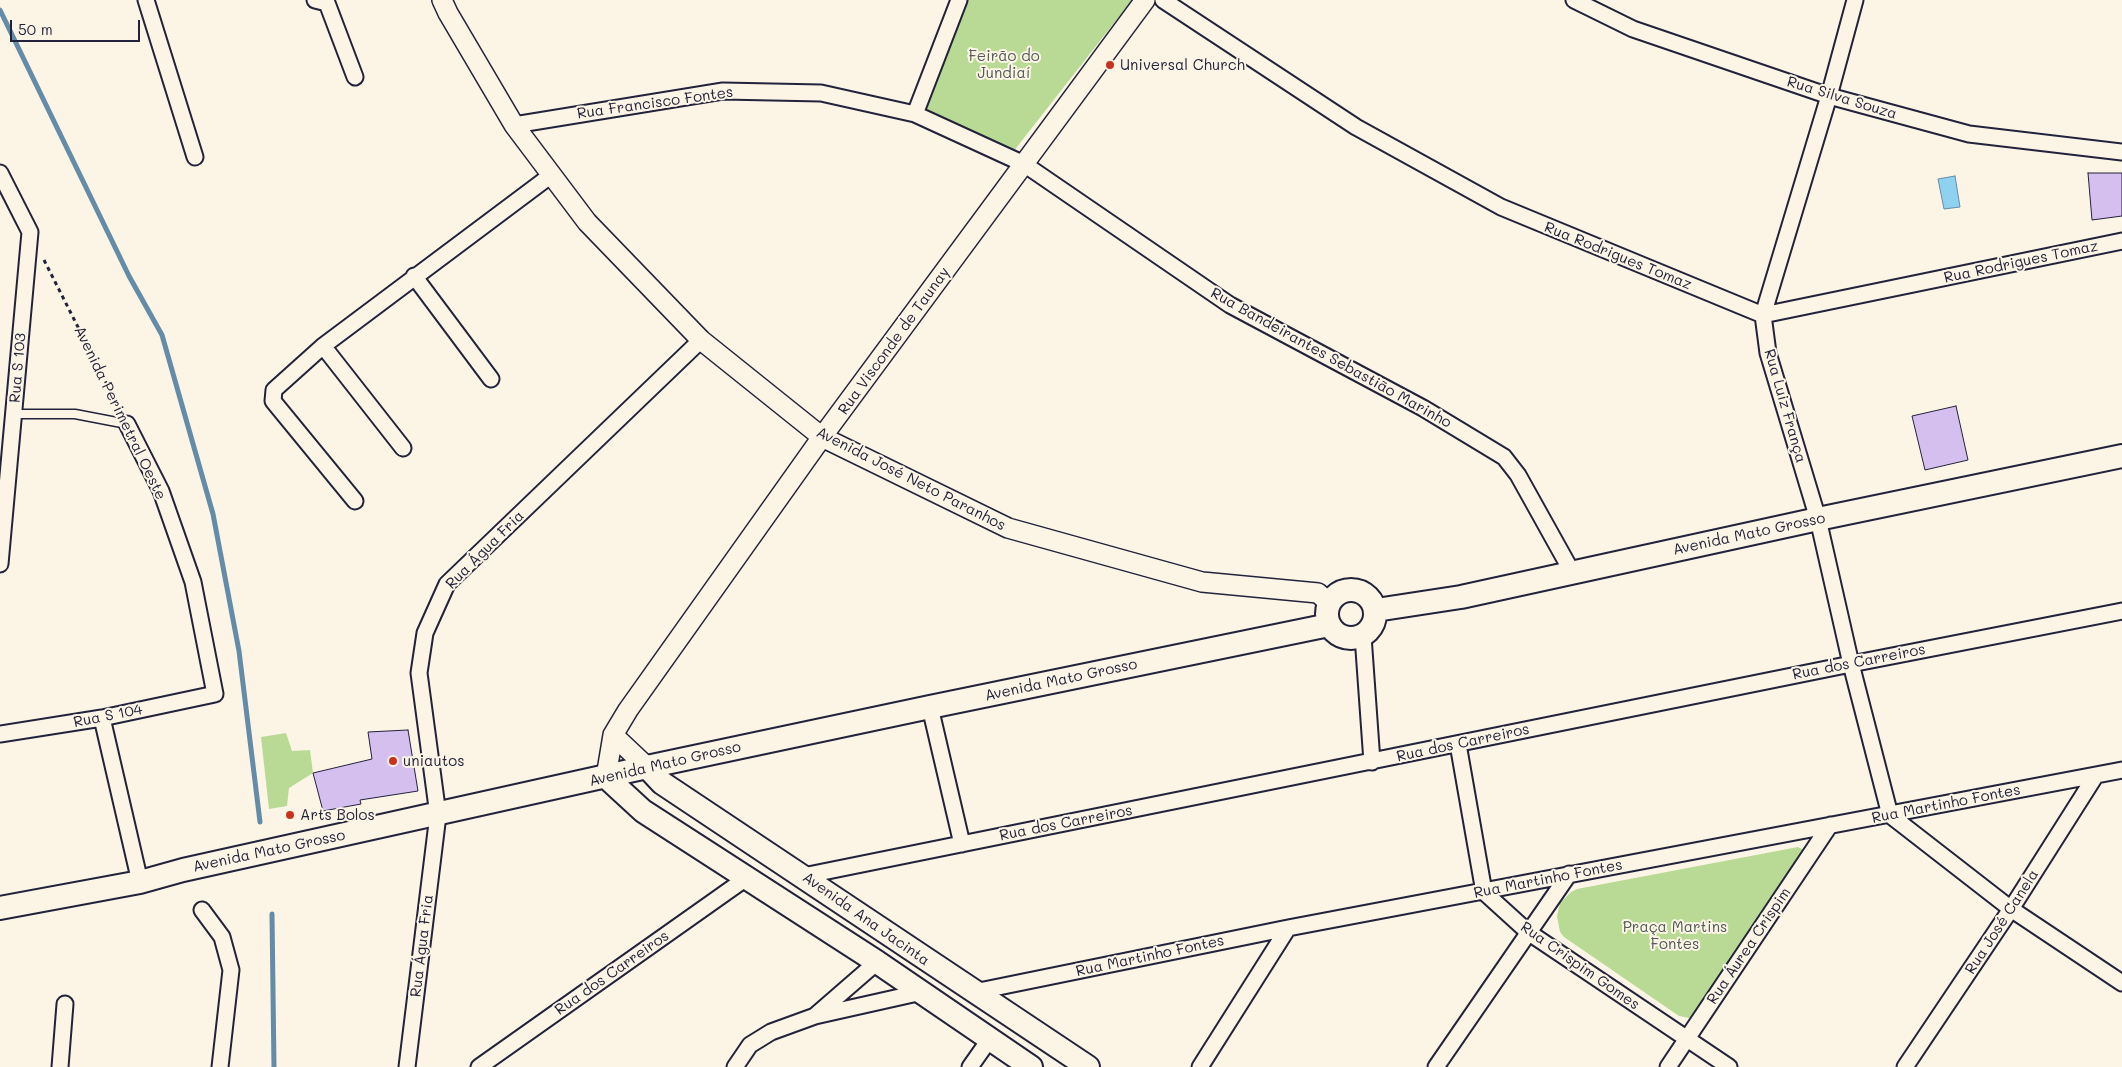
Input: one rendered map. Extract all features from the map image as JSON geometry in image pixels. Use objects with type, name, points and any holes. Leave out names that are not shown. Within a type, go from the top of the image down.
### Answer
[{"type":"main road","name":"Avenida Mato Grosso","points":[[1376,610],[1461,597],[1818,519],[2122,456]]},
{"type":"main road","points":[[1355,590],[1368,596],[1376,610],[1373,625],[1363,636],[1356,638],[1340,636],[1329,625],[1327,610],[1329,603],[1340,592],[1355,590]]},
{"type":"main road","name":"Avenida Mato Grosso","points":[[0,908],[140,882],[184,870],[930,706],[1329,625]]},
{"type":"main road","name":"Avenida Ana Jacinta","points":[[648,767],[662,783],[734,829],[1077,1064]]},
{"type":"main road","name":"Avenida Ana Jacinta","points":[[606,777],[643,811],[877,962],[1031,1067]]},
{"type":"main road","points":[[713,857],[734,829]]},
{"type":"street","points":[[146,0],[195,157]]},
{"type":"street","points":[[315,0],[327,2],[356,77]]},
{"type":"street","name":"Avenida José Neto Paranhos","points":[[442,0],[514,125],[550,176],[587,222],[701,340],[822,437],[1008,528],[1202,582],[1318,593],[1329,603]]},
{"type":"street","points":[[915,114],[959,0]]},
{"type":"street","name":"Rua Visconde de Taunay","points":[[606,777],[613,735],[822,437],[1145,0]]},
{"type":"street","name":"Rua Rodrigues Tomaz","points":[[1164,0],[1356,127],[1501,207],[1763,315],[2122,241]]},
{"type":"street","name":"Rua Silva Souza","points":[[1574,0],[1633,29],[1829,96],[1969,134],[2122,152]]},
{"type":"street","name":"Rua Luiz França","points":[[1855,0],[1829,96],[1763,315],[1768,353],[1818,519],[1850,664],[1890,815]]},
{"type":"street","name":"Rua Francisco Fontes","points":[[514,125],[723,91],[822,93],[915,114],[1024,164]]},
{"type":"street","name":"Rua Bandeirantes Sebastião Marinho","points":[[1024,164],[1230,305],[1423,408],[1504,457],[1518,475],[1572,572]]},
{"type":"street","points":[[0,173],[30,232]]},
{"type":"street","points":[[355,501],[273,400],[274,390],[323,346],[550,176]]},
{"type":"street","name":"Rua S 103","points":[[0,564],[7,413],[30,232]]},
{"type":"street","points":[[414,276],[491,379]]},
{"type":"street","name":"Rua Água Fria","points":[[407,1067],[438,815],[419,672],[425,633],[447,584],[701,340]]},
{"type":"street","points":[[323,346],[403,448]]},
{"type":"street","name":"Avenida Perimetral Oeste","points":[[127,424],[161,491],[193,582],[215,694]]},
{"type":"street","name":"Rua dos Carreiros","points":[[803,876],[1850,664],[2122,611]]},
{"type":"street","points":[[1363,636],[1372,762]]},
{"type":"street","name":"Rua S 104","points":[[0,734],[102,718],[215,694]]},
{"type":"street","points":[[930,706],[962,844]]},
{"type":"street","points":[[102,718],[140,882]]},
{"type":"street","points":[[613,735],[648,767]]},
{"type":"street","points":[[1458,744],[1484,892]]},
{"type":"street","name":"Rua Martinho Fontes","points":[[974,992],[1288,928],[2122,770]]},
{"type":"street","name":"Rua José Canela","points":[[1905,1067],[2011,909],[2096,775]]},
{"type":"street","points":[[1890,815],[2011,909],[2122,983]]},
{"type":"street","name":"Rua Áurea Crispim","points":[[1668,1067],[1830,825]]},
{"type":"street","points":[[1436,1067],[1569,874]]},
{"type":"street","name":"Rua dos Carreiros","points":[[479,1067],[746,879]]},
{"type":"street","name":"Rua Crispim Gomes","points":[[1484,892],[1528,932],[1729,1067]]},
{"type":"street","points":[[202,910],[222,937],[231,970],[220,1067]]},
{"type":"street","points":[[1200,1067],[1288,928]]},
{"type":"street","points":[[815,1016],[877,962]]},
{"type":"street","points":[[735,1067],[750,1045],[771,1032],[815,1016],[922,992]]},
{"type":"street","points":[[60,1067],[65,1004]]},
{"type":"street","points":[[970,1067],[990,1040]]},
{"type":"lane","points":[[7,413],[74,414],[127,424]]},
{"type":"path","name":"Avenida Perimetral Oeste","points":[[30,232],[127,424]]},
{"type":"green space","name":"Feirão do Jundiaí","points":[[963,0],[1132,0],[1013,152],[918,114]]},
{"type":"green space","points":[[286,733],[292,751],[310,750],[313,773],[289,788],[287,806],[269,809],[261,737]]},
{"type":"green space","name":"Praça Martins Fontes","points":[[1798,847],[1802,849],[1804,855],[1694,1019],[1679,1016],[1564,937],[1560,932],[1557,916],[1560,903],[1577,889]]},
{"type":"water","points":[[1955,176],[1960,207],[1944,209],[1938,179]]},
{"type":"building","points":[[2088,173],[2122,173],[2122,216],[2092,220]]},
{"type":"building","points":[[1956,406],[1968,460],[1925,470],[1912,416]]},
{"type":"building","points":[[408,730],[418,791],[360,800],[361,804],[323,811],[313,773],[372,759],[368,732]]},
{"type":"waterway","points":[[0,10],[129,276],[162,335],[213,514],[239,651],[260,822]]},
{"type":"waterway","points":[[272,914],[274,1067]]},
{"type":"place","name":"Universal Church","points":[[1110,65]]},
{"type":"place","name":"uniautos","points":[[393,761]]},
{"type":"place","name":"Arts Bolos","points":[[290,815]]}]
